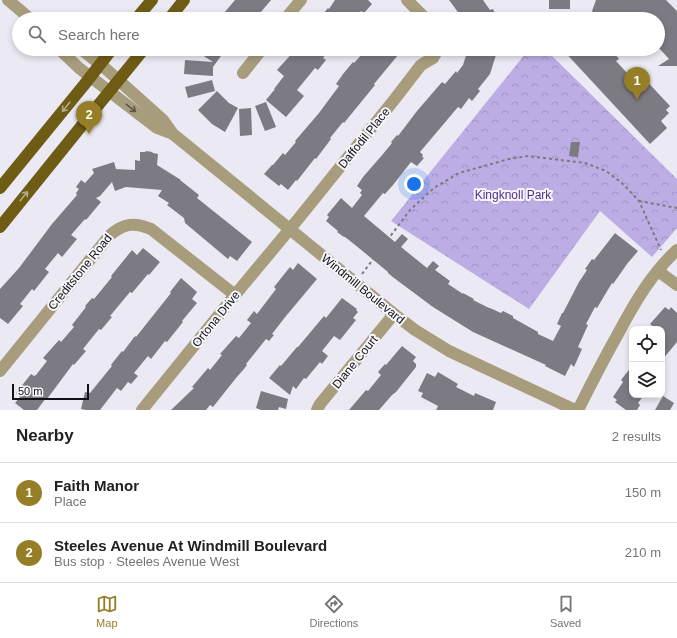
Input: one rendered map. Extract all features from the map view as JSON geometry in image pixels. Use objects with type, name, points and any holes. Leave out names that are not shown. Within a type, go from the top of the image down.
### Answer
[{"type":"main road","points":[[142,12],[152,0]]},
{"type":"main road","points":[[174,12],[184,0]]},
{"type":"main road","points":[[0,188],[90,77],[103,67],[108,56]]},
{"type":"main road","points":[[0,227],[138,56]]},
{"type":"street","points":[[8,0],[22,12]]},
{"type":"street","points":[[291,12],[301,0]]},
{"type":"street","points":[[407,0],[419,12]]},
{"type":"street","name":"Windmill Boulevard","points":[[66,56],[90,77],[157,128],[173,134]]},
{"type":"street","name":"Windmill Boulevard","points":[[90,56],[163,120],[173,134],[355,283],[415,330],[449,351],[575,410]]},
{"type":"street","points":[[243,73],[256,56]]},
{"type":"street","name":"Daffodil Place","points":[[290,230],[421,65],[434,56]]},
{"type":"street","name":"Creditstone Road","points":[[0,371],[110,235],[118,229],[127,226],[136,224],[152,229],[235,295]]},
{"type":"street","name":"Ortona Drive","points":[[142,410],[235,295],[290,230]]},
{"type":"street","points":[[578,410],[604,358],[630,312],[658,271],[677,250]]},
{"type":"street","points":[[658,271],[677,285]]},
{"type":"street","name":"Diane Court","points":[[317,410],[320,404],[394,314]]},
{"type":"path","points":[[355,283],[410,210],[434,188],[459,173],[502,161],[528,156],[585,163],[606,171],[622,182],[639,201],[658,244],[667,260]]},
{"type":"path","points":[[639,201],[677,208]]},
{"type":"green space","name":"Kingknoll Park","points":[[523,56],[552,56],[677,179],[677,228],[652,257],[600,211],[529,309],[391,221]]},
{"type":"building","points":[[235,0],[271,0],[261,12],[225,12]]},
{"type":"building","points":[[335,0],[368,0],[372,4],[365,12],[325,12],[328,8],[329,9]]},
{"type":"building","points":[[449,0],[483,0],[490,10],[493,9],[494,12],[458,12]]},
{"type":"building","points":[[549,0],[570,0],[570,9],[549,9]]},
{"type":"building","points":[[596,0],[666,0],[677,11],[677,66],[658,66],[669,59],[665,55],[665,12],[592,11]]},
{"type":"building","points":[[204,56],[221,56],[213,67],[213,76],[184,74],[185,60],[213,62]]},
{"type":"building","points":[[290,56],[325,56],[323,58],[326,60],[318,70],[315,68],[297,90],[304,96],[286,117],[266,100],[284,76],[277,70]]},
{"type":"building","points":[[360,56],[397,56],[297,181],[296,180],[288,190],[281,184],[279,186],[264,174],[283,153],[285,155],[296,142],[295,141],[319,113],[339,86],[336,84],[343,74],[353,62],[354,63]]},
{"type":"building","points":[[466,56],[496,56],[490,74],[478,89],[480,91],[472,101],[469,98],[461,109],[458,107],[420,152],[424,158],[417,166],[411,162],[393,185],[385,194],[383,193],[364,216],[395,242],[402,234],[408,239],[401,247],[427,268],[433,261],[439,266],[435,270],[450,281],[448,284],[463,294],[489,308],[501,313],[503,311],[513,316],[513,318],[538,332],[538,334],[553,341],[561,326],[557,324],[587,270],[585,269],[615,233],[638,251],[613,284],[612,283],[597,308],[595,307],[586,324],[588,325],[578,347],[582,349],[574,367],[571,364],[565,376],[545,366],[546,365],[473,332],[433,307],[394,278],[354,244],[337,232],[338,231],[326,221],[329,217],[327,215],[341,198],[352,208],[362,195],[360,193],[362,190],[357,186],[363,177],[442,82],[445,84],[463,65]]},
{"type":"building","points":[[568,56],[617,56],[619,59],[616,61],[627,73],[633,68],[670,106],[666,110],[669,113],[661,121],[667,128],[650,144]]},
{"type":"building","points":[[212,80],[215,91],[188,98],[185,87]]},
{"type":"building","points":[[217,91],[229,103],[238,108],[225,132],[212,124],[198,110]]},
{"type":"building","points":[[266,102],[276,127],[265,131],[255,106]]},
{"type":"building","points":[[251,108],[252,135],[240,136],[239,109]]},
{"type":"building","points":[[571,142],[580,142],[578,157],[569,156]]},
{"type":"building","points":[[146,151],[158,154],[157,165],[181,180],[199,195],[197,198],[252,242],[237,261],[230,256],[228,259],[185,223],[184,218],[167,205],[169,203],[158,196],[162,190],[126,187],[115,191],[112,182],[100,196],[96,198],[101,202],[71,235],[77,239],[62,257],[58,253],[45,269],[49,272],[34,291],[32,289],[20,304],[23,306],[8,324],[0,318],[0,289],[19,268],[52,224],[77,195],[76,193],[79,189],[76,187],[81,180],[85,183],[94,173],[92,169],[114,162],[116,169],[135,170],[135,160],[140,161],[140,152]]},
{"type":"building","points":[[143,248],[160,262],[132,293],[130,292],[110,316],[112,317],[101,330],[99,329],[83,349],[86,351],[74,365],[73,364],[47,399],[46,398],[37,410],[24,410],[15,403],[20,397],[16,393],[31,374],[34,376],[36,375],[47,361],[43,358],[59,340],[61,342],[74,327],[72,325],[86,307],[85,306],[92,298],[94,299],[132,250],[137,255]]},
{"type":"building","points":[[298,263],[317,279],[272,334],[274,335],[269,341],[266,339],[213,407],[210,405],[206,410],[171,410],[194,388],[192,387],[208,368],[210,370],[222,355],[220,354],[236,336],[239,338],[251,323],[247,320],[254,311],[257,314],[276,289],[274,287],[290,267],[293,270]]},
{"type":"building","points":[[181,278],[197,292],[192,299],[197,303],[182,321],[183,322],[151,359],[148,356],[134,373],[138,376],[131,384],[128,382],[121,391],[117,388],[100,410],[81,409],[85,392],[90,393],[122,351],[123,352],[135,336],[136,337],[171,293],[170,292]]},
{"type":"building","points":[[342,298],[357,309],[356,310],[358,312],[353,318],[356,320],[340,340],[334,336],[322,351],[328,356],[322,364],[320,362],[306,379],[304,378],[296,389],[293,386],[290,395],[269,378],[324,316],[326,318]]},
{"type":"building","points":[[665,307],[669,310],[671,307],[677,313],[677,342],[665,356],[665,326],[652,326],[650,324]]},
{"type":"building","points":[[402,346],[416,357],[413,361],[416,364],[416,367],[396,392],[379,410],[349,410],[366,390],[368,391],[381,375],[378,372]]},
{"type":"building","points":[[629,370],[629,398],[642,398],[638,403],[640,405],[637,410],[626,410],[615,402],[617,400],[613,397],[623,382],[621,380]]},
{"type":"building","points":[[438,372],[458,384],[456,387],[474,396],[475,393],[496,402],[493,410],[436,410],[438,406],[421,397],[423,393],[418,391],[427,373],[435,377]]},
{"type":"building","points":[[261,391],[288,399],[286,409],[279,407],[278,410],[261,410],[256,408]]},
{"type":"building","points":[[665,397],[674,403],[670,410],[655,410],[662,398]]},
{"type":"place","name":"Faith Manor","points":[[637,100]]},
{"type":"place","name":"Steeles Avenue At Windmill Boulevard","points":[[89,134]]}]
